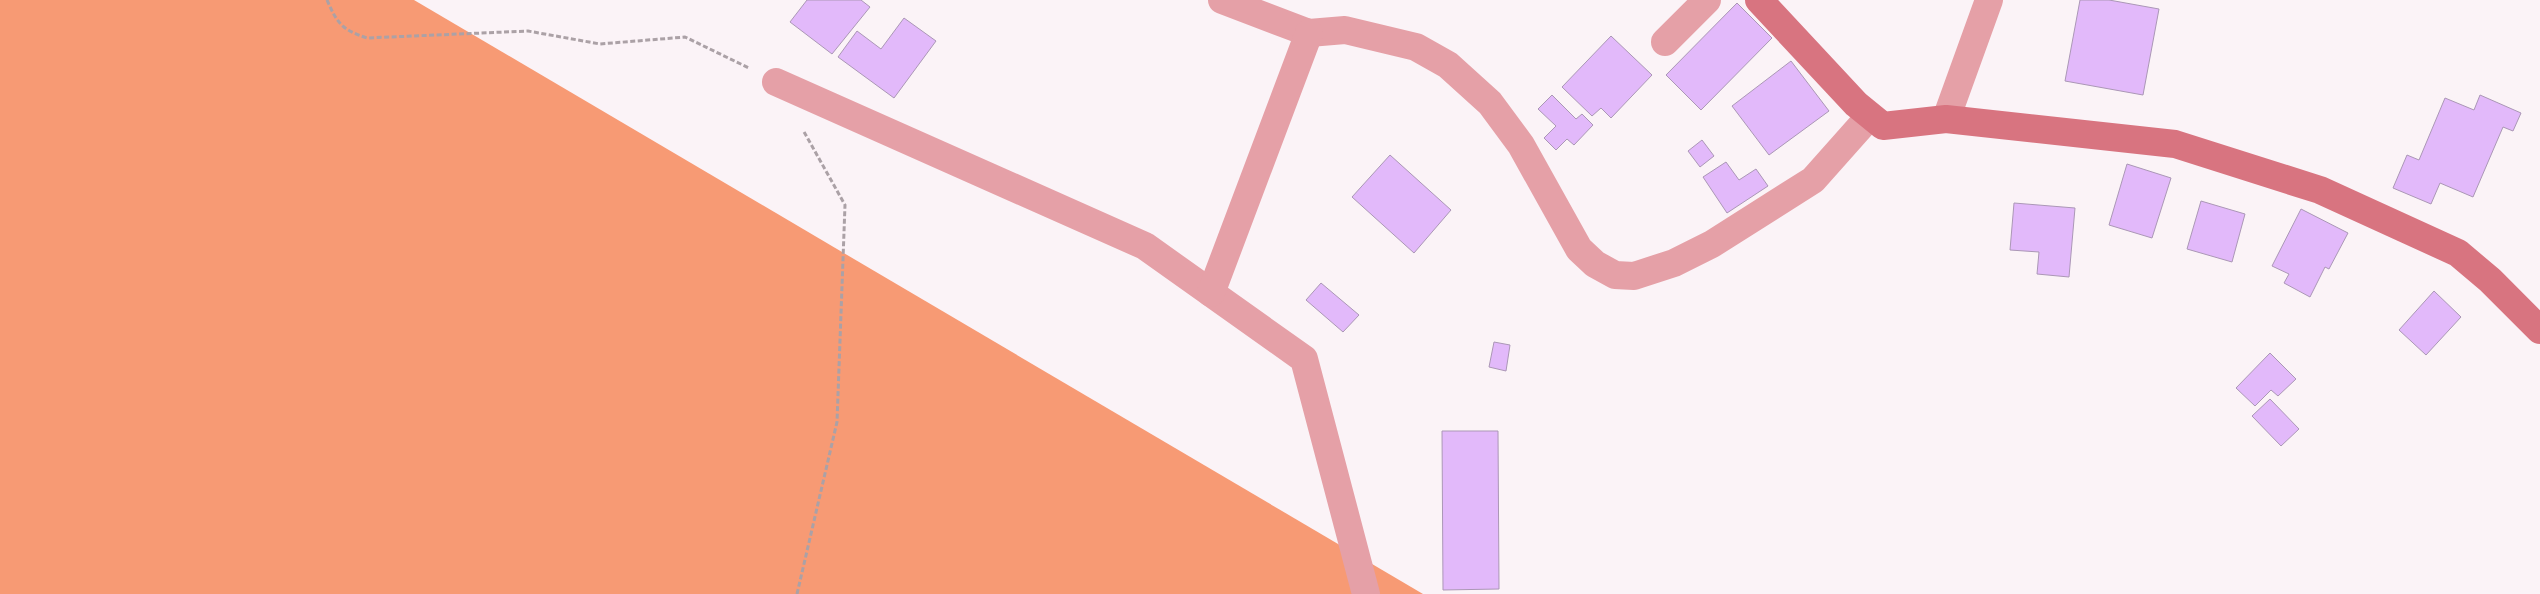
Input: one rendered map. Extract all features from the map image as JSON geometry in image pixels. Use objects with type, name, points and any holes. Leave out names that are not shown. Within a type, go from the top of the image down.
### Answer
[{"type":"street","points":[[1222,0],[1309,33],[1345,30],[1380,36],[1416,46],[1448,65],[1490,103],[1521,145],[1579,249],[1595,264],[1615,275],[1634,276],[1674,263],[1712,244],[1813,180],[1869,117]]},
{"type":"street","points":[[1664,42],[1707,0]]},
{"type":"street","points":[[1759,0],[1812,60],[1869,117],[1883,126],[1946,119],[2175,144],[2320,190],[2458,253],[2490,280],[2540,330]]},
{"type":"street","points":[[1946,119],[1989,0]]},
{"type":"street","points":[[1211,293],[1309,33]]},
{"type":"street","points":[[776,82],[1146,246],[1304,359],[1366,594]]},
{"type":"path","points":[[327,0],[340,25],[349,32],[367,38],[528,31],[600,44],[684,37],[776,82],[845,205],[837,422],[796,594]]},
{"type":"shaded area","points":[[0,0],[414,0],[1423,594],[0,594]]},
{"type":"building","points":[[807,0],[861,0],[870,7],[832,54],[790,22]]},
{"type":"building","points":[[2080,0],[2109,0],[2159,9],[2143,95],[2065,81]]},
{"type":"building","points":[[1737,3],[1772,38],[1701,110],[1666,75]]},
{"type":"building","points":[[904,18],[936,41],[894,98],[838,57],[857,31],[881,49]]},
{"type":"building","points":[[1611,36],[1652,75],[1611,118],[1601,108],[1592,116],[1562,87]]},
{"type":"building","points":[[1791,61],[1829,111],[1769,155],[1732,106]]},
{"type":"building","points":[[1552,95],[1576,119],[1582,114],[1593,125],[1574,145],[1567,139],[1556,150],[1544,138],[1556,126],[1538,109]]},
{"type":"building","points":[[2480,95],[2521,113],[2513,131],[2503,127],[2473,197],[2440,183],[2431,204],[2393,188],[2407,155],[2419,160],[2445,98],[2474,110]]},
{"type":"building","points":[[1702,140],[1714,156],[1700,167],[1688,151]]},
{"type":"building","points":[[1390,155],[1451,210],[1414,253],[1352,197]]},
{"type":"building","points":[[1726,162],[1739,180],[1756,169],[1768,186],[1727,213],[1703,177]]},
{"type":"building","points":[[2127,164],[2171,178],[2152,238],[2109,225]]},
{"type":"building","points":[[2201,201],[2245,214],[2232,262],[2187,249]]},
{"type":"building","points":[[2014,203],[2075,208],[2069,277],[2037,274],[2039,252],[2010,250]]},
{"type":"building","points":[[2301,209],[2348,233],[2329,269],[2325,267],[2310,297],[2284,283],[2289,274],[2272,266]]},
{"type":"building","points":[[1321,283],[1359,315],[1343,332],[1306,300]]},
{"type":"building","points":[[2434,291],[2461,317],[2426,355],[2399,330]]},
{"type":"building","points":[[1494,342],[1510,345],[1506,371],[1489,367]]},
{"type":"building","points":[[2270,353],[2296,379],[2278,396],[2271,390],[2255,406],[2236,388]]},
{"type":"building","points":[[2270,399],[2299,429],[2281,446],[2252,416]]},
{"type":"building","points":[[1442,431],[1498,431],[1499,589],[1443,590]]}]
